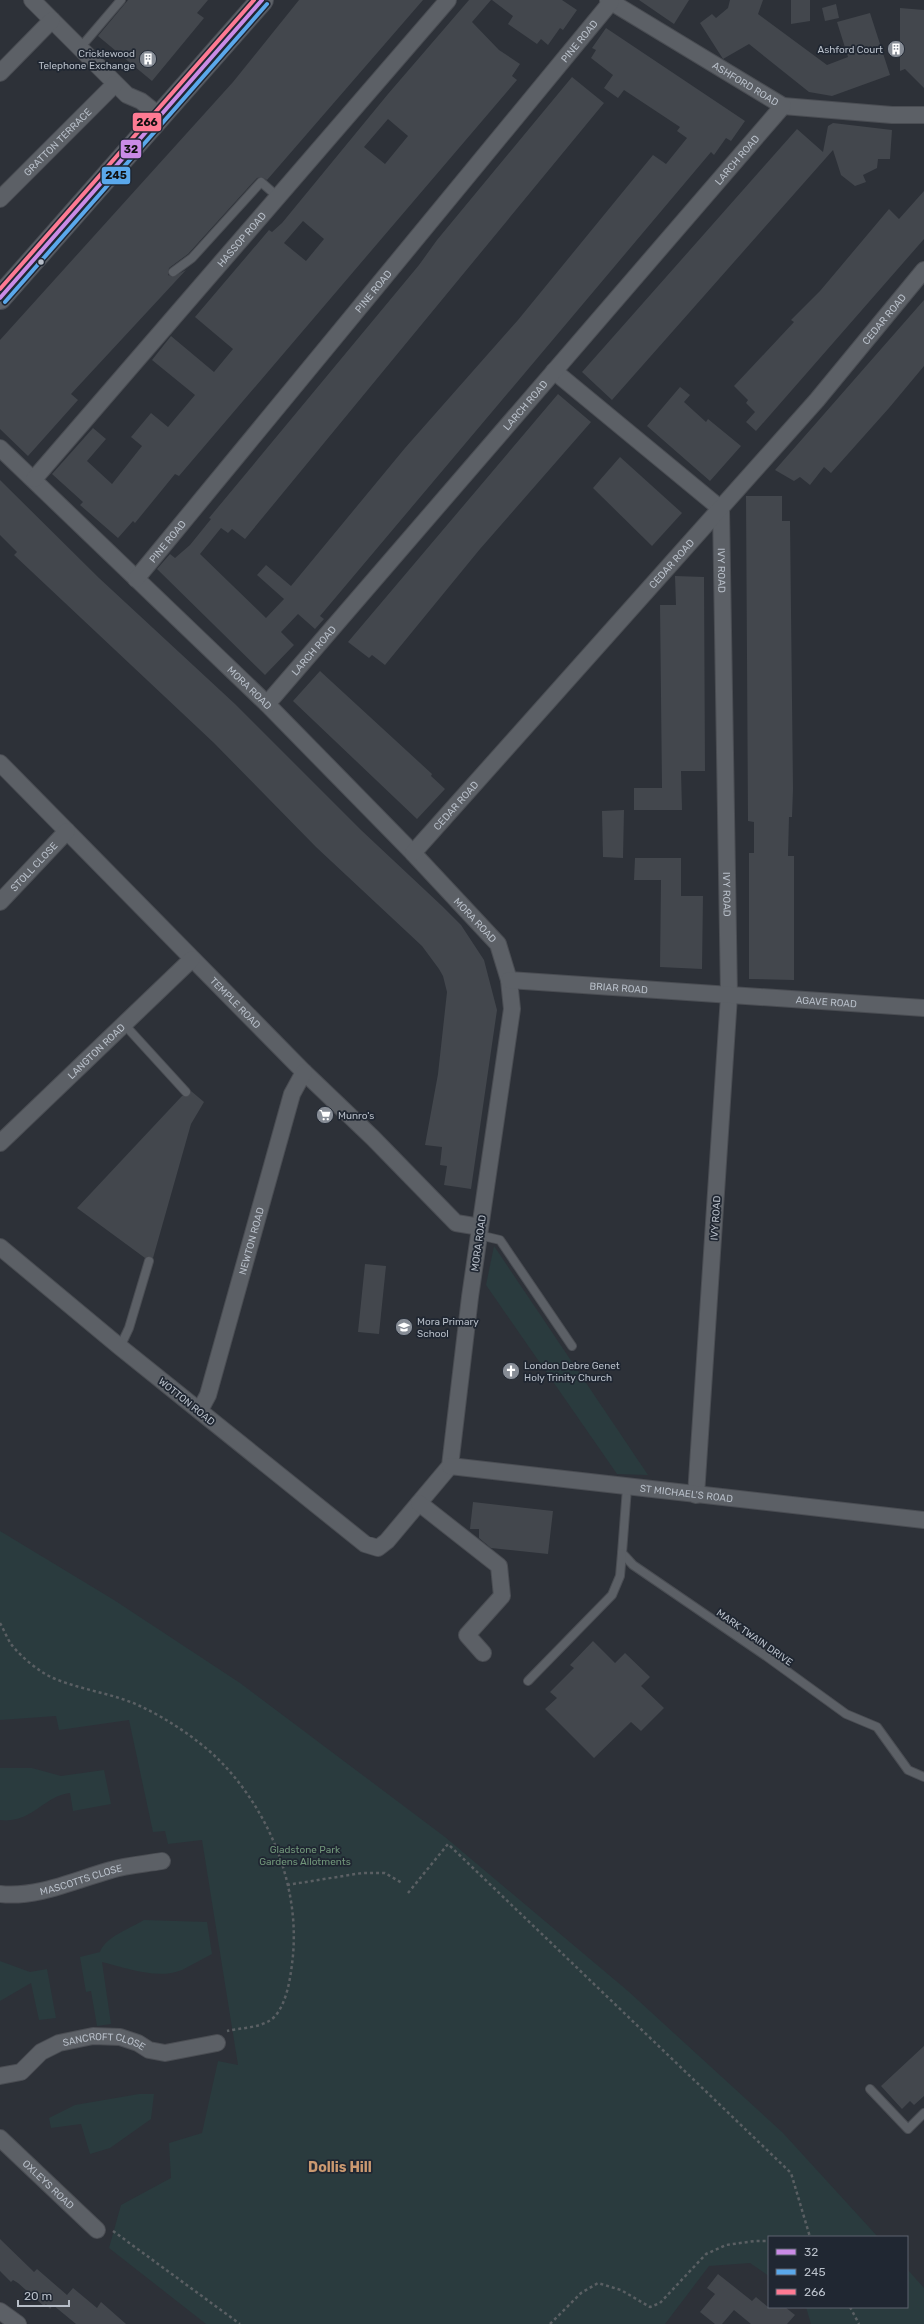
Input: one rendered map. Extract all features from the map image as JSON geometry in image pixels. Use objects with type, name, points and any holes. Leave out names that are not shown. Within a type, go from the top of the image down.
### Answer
[{"type":"main road","points":[[0,298],[161,117],[262,0]]},
{"type":"street","points":[[32,0],[127,95],[141,101],[161,117]]},
{"type":"street","name":"HASSOP ROAD","points":[[34,479],[448,0]]},
{"type":"street","name":"ASHFORD ROAD","points":[[609,1],[783,106],[892,115],[924,115]]},
{"type":"street","name":"PINE ROAD","points":[[136,579],[609,1]]},
{"type":"street","points":[[0,72],[52,20]]},
{"type":"street","name":"GRATTON TERRACE","points":[[0,200],[115,84]]},
{"type":"street","name":"LARCH ROAD","points":[[267,704],[783,106]]},
{"type":"street","name":"CEDAR ROAD","points":[[413,853],[817,400],[924,270]]},
{"type":"street","points":[[554,371],[721,509]]},
{"type":"street","name":"MORA ROAD","points":[[0,448],[267,704],[413,853],[498,944],[509,980],[512,1009],[480,1231],[450,1466]]},
{"type":"street","name":"IVY ROAD","points":[[696,1495],[729,996],[721,509]]},
{"type":"street","name":"TEMPLE ROAD","points":[[0,763],[304,1072],[373,1138],[456,1223],[480,1231]]},
{"type":"street","name":"STOLL CLOSE","points":[[0,902],[67,831]]},
{"type":"street","name":"LANGTON ROAD","points":[[0,1143],[192,959]]},
{"type":"street","name":"BRIAR ROAD","points":[[509,980],[729,996]]},
{"type":"street","name":"AGAVE ROAD","points":[[729,996],[924,1008]]},
{"type":"street","name":"NEWTON ROAD","points":[[200,1410],[208,1396],[292,1094],[304,1072]]},
{"type":"street","name":"WOTTON ROAD","points":[[0,1247],[120,1347],[366,1544],[378,1548],[387,1541],[419,1503]]},
{"type":"street","points":[[450,1466],[419,1503],[499,1566],[502,1596],[467,1634],[483,1653]]},
{"type":"street","name":"ST MICHAEL'S ROAD","points":[[450,1466],[627,1488],[924,1520]]},
{"type":"street","name":"MASCOTTS CLOSE","points":[[0,1894],[16,1895],[37,1892],[112,1870],[162,1861]]},
{"type":"street","name":"SANCROFT CLOSE","points":[[0,2076],[21,2072],[41,2052],[59,2043],[93,2036],[120,2037],[138,2042],[149,2050],[166,2053],[217,2043]]},
{"type":"street","name":"OXLEYS ROAD","points":[[0,2138],[97,2230]]},
{"type":"street","points":[[0,2310],[18,2324]]},
{"type":"lane","points":[[80,48],[121,0]]},
{"type":"lane","points":[[173,272],[192,258],[261,182],[278,197]]},
{"type":"lane","points":[[123,1024],[186,1092]]},
{"type":"lane","points":[[480,1231],[500,1240],[572,1346]]},
{"type":"lane","points":[[120,1347],[129,1328],[149,1261]]},
{"type":"lane","points":[[528,1682],[612,1595],[620,1576],[627,1488]]},
{"type":"lane","name":"MARK TWAIN DRIVE","points":[[622,1553],[633,1565],[766,1656],[846,1714],[877,1727],[908,1770],[924,1777]]},
{"type":"lane","points":[[870,2090],[908,2129],[924,2113]]},
{"type":"path","points":[[0,1623],[11,1644],[31,1663],[53,1678],[108,1694],[140,1706],[188,1735],[217,1758],[243,1789],[259,1812],[278,1851],[295,1920],[295,1946],[290,1981],[280,2008],[269,2021],[227,2031]]},
{"type":"path","points":[[0,1635],[5,1632]]},
{"type":"path","points":[[408,1893],[448,1844],[791,2173],[810,2236]]},
{"type":"path","points":[[287,1885],[362,1872],[385,1873],[402,1883]]},
{"type":"path","points":[[97,2230],[108,2227],[240,2324]]},
{"type":"path","points":[[550,2324],[581,2293],[598,2283],[621,2290],[650,2307],[660,2303],[706,2254],[726,2245],[755,2240],[768,2242]]},
{"type":"path","points":[[851,2308],[859,2324]]},
{"type":"green space","points":[[494,1246],[648,1475],[617,1474],[486,1285]]},
{"type":"green space","name":"Gladstone Park Gardens Allotments","points":[[0,1531],[114,1600],[240,1683],[445,1837],[628,1991],[783,2133],[877,2236],[768,2236],[768,2275],[750,2263],[709,2266],[665,2324],[206,2324],[109,2248],[121,2205],[171,2178],[169,2143],[202,2133],[218,2061],[238,2065],[202,1840],[168,1844],[165,1831],[153,1832],[129,1720],[59,1730],[56,1716],[0,1720]]},
{"type":"green space","points":[[0,1768],[32,1768],[61,1776],[104,1770],[111,1804],[73,1811],[70,1793],[52,1799],[21,1818],[0,1820]]},
{"type":"green space","points":[[144,1920],[207,1922],[212,1954],[182,1970],[162,1974],[132,1970],[102,1962],[111,2024],[97,2026],[91,1991],[86,1992],[80,1957],[100,1952],[107,1942],[113,1937]]},
{"type":"green space","points":[[0,1961],[30,1972],[47,1969],[56,2018],[39,2020],[31,1983],[0,2001]]},
{"type":"green space","points":[[139,2094],[154,2094],[151,2119],[110,2148],[90,2154],[81,2124],[51,2128],[49,2118],[75,2105]]},
{"type":"green space","points":[[908,2270],[924,2288],[924,2324],[811,2324],[806,2308],[908,2308]]},
{"type":"building","name":"Cricklewood Telephone Exchange","points":[[128,0],[208,0],[197,13],[204,18],[152,81],[98,36]]},
{"type":"building","points":[[299,0],[423,0],[267,180],[262,177],[257,178],[188,254],[169,268],[168,275],[173,277],[186,270],[71,394],[78,400],[28,456],[0,429],[0,340],[233,82]]},
{"type":"building","points":[[469,0],[491,0],[472,22],[499,50],[520,64],[512,76],[517,80],[179,476],[175,474],[135,523],[133,521],[118,538],[80,505],[83,502],[52,474],[93,428],[106,439],[87,461],[112,484],[142,446],[131,437],[151,413],[168,427],[195,395],[152,360],[171,336],[214,372],[233,349],[195,317],[269,230],[272,232],[282,223],[388,94]],"holes":[[[388,119],[408,136],[385,164],[364,147]],[[303,221],[324,239],[306,261],[284,243]]]},
{"type":"building","points":[[492,0],[562,0],[577,10],[563,30],[560,28],[548,45],[541,39],[537,44],[508,24],[513,16]]},
{"type":"building","points":[[639,0],[689,0],[674,24]]},
{"type":"building","name":"Ashford Court","points":[[730,0],[763,0],[758,14],[827,65],[848,57],[837,22],[870,13],[890,75],[832,96],[809,92],[749,44],[723,59],[700,23],[712,14],[716,18],[728,8]]},
{"type":"building","points":[[791,0],[810,0],[810,21],[791,24]]},
{"type":"building","points":[[836,4],[839,18],[825,21],[822,8]]},
{"type":"building","points":[[900,8],[924,10],[924,88],[905,69],[900,71]]},
{"type":"building","points":[[606,28],[745,121],[731,141],[726,138],[714,155],[711,152],[320,616],[324,619],[315,629],[298,614],[281,632],[294,645],[265,675],[157,569],[170,554],[175,558],[190,545],[211,519],[209,518],[419,265],[437,240],[572,77],[604,103],[245,539],[232,529],[228,533],[221,528],[200,554],[266,618],[284,599],[257,575],[266,565],[291,586],[405,448],[518,320],[653,155],[666,164],[687,138],[677,131],[680,127],[624,90],[618,98],[604,88],[613,75],[591,58],[596,50],[592,48]]},
{"type":"building","points":[[833,123],[892,130],[890,159],[878,159],[877,168],[863,175],[866,182],[855,186],[841,175],[833,150],[612,400],[582,372],[797,129],[823,152],[828,126]]},
{"type":"building","points":[[924,191],[924,239],[756,431],[746,422],[755,412],[746,403],[748,400],[734,386],[794,322],[791,320],[820,291],[889,209],[899,219]]},
{"type":"building","points":[[924,300],[924,366],[889,408],[831,473],[824,467],[810,485],[800,477],[794,481],[775,470]]},
{"type":"building","points":[[680,387],[690,395],[684,402],[706,422],[708,419],[741,446],[710,481],[647,426]]},
{"type":"building","points":[[558,394],[591,422],[480,549],[385,665],[372,655],[369,658],[348,642]]},
{"type":"building","points":[[620,457],[682,513],[652,546],[593,488]]},
{"type":"building","points":[[0,480],[99,578],[235,704],[361,830],[461,925],[484,960],[497,1010],[471,1189],[444,1185],[447,1166],[440,1165],[442,1147],[425,1145],[438,1074],[447,992],[443,976],[439,969],[422,946],[316,847],[214,743],[14,555],[17,552],[0,535]]},
{"type":"building","points":[[746,496],[782,496],[782,521],[790,521],[793,789],[792,817],[789,817],[788,856],[794,856],[794,980],[749,979],[749,853],[754,853],[754,822],[748,821]]},
{"type":"building","points":[[675,576],[704,577],[705,771],[681,771],[682,810],[634,810],[634,788],[662,788],[660,605],[676,605]]},
{"type":"building","points":[[320,671],[432,774],[431,776],[445,789],[417,819],[293,701]]},
{"type":"building","points":[[624,810],[623,858],[603,857],[602,811]]},
{"type":"building","points":[[635,858],[681,858],[681,896],[703,896],[702,969],[660,967],[661,880],[634,880]]},
{"type":"building","points":[[191,1091],[204,1102],[191,1124],[153,1258],[148,1256],[145,1258],[77,1208],[182,1096],[189,1096]]},
{"type":"building","points":[[365,1264],[386,1266],[379,1334],[358,1332]]},
{"type":"building","points":[[473,1502],[553,1511],[548,1554],[491,1548],[479,1538],[479,1529],[470,1529]]},
{"type":"building","points":[[593,1641],[615,1663],[625,1653],[650,1677],[641,1686],[664,1708],[641,1731],[631,1722],[594,1758],[545,1709],[557,1698],[550,1692],[574,1668],[570,1665]]},
{"type":"building","points":[[924,2046],[924,2096],[914,2105],[910,2101],[902,2109],[881,2086]]},
{"type":"building","points":[[0,2239],[34,2272],[37,2269],[67,2295],[73,2288],[97,2308],[101,2302],[126,2324],[76,2324],[53,2305],[50,2309],[46,2304],[44,2306],[18,2283],[13,2280],[11,2282],[0,2271]]},
{"type":"building","points":[[718,2274],[752,2301],[756,2297],[768,2308],[786,2308],[795,2315],[787,2324],[751,2324],[734,2310],[722,2324],[715,2324],[700,2312],[715,2294],[707,2288]]},
{"type":"transit line","name":"266","points":[[0,289],[254,0]]},
{"type":"transit line","name":"32","points":[[0,298],[262,0]]},
{"type":"transit line","name":"245","points":[[5,302],[267,4]]},
{"type":"place","name":"Ashford Court","points":[[896,49]]},
{"type":"place","name":"Cricklewood Telephone Exchange","points":[[148,59]]},
{"type":"place","name":"Munro's","points":[[325,1115]]},
{"type":"place","name":"Mora Primary School","points":[[404,1327]]},
{"type":"place","name":"London Debre Genet Holy Trinity Church","points":[[511,1371]]},
{"type":"district","name":"Dollis Hill","points":[[340,2167]]}]
